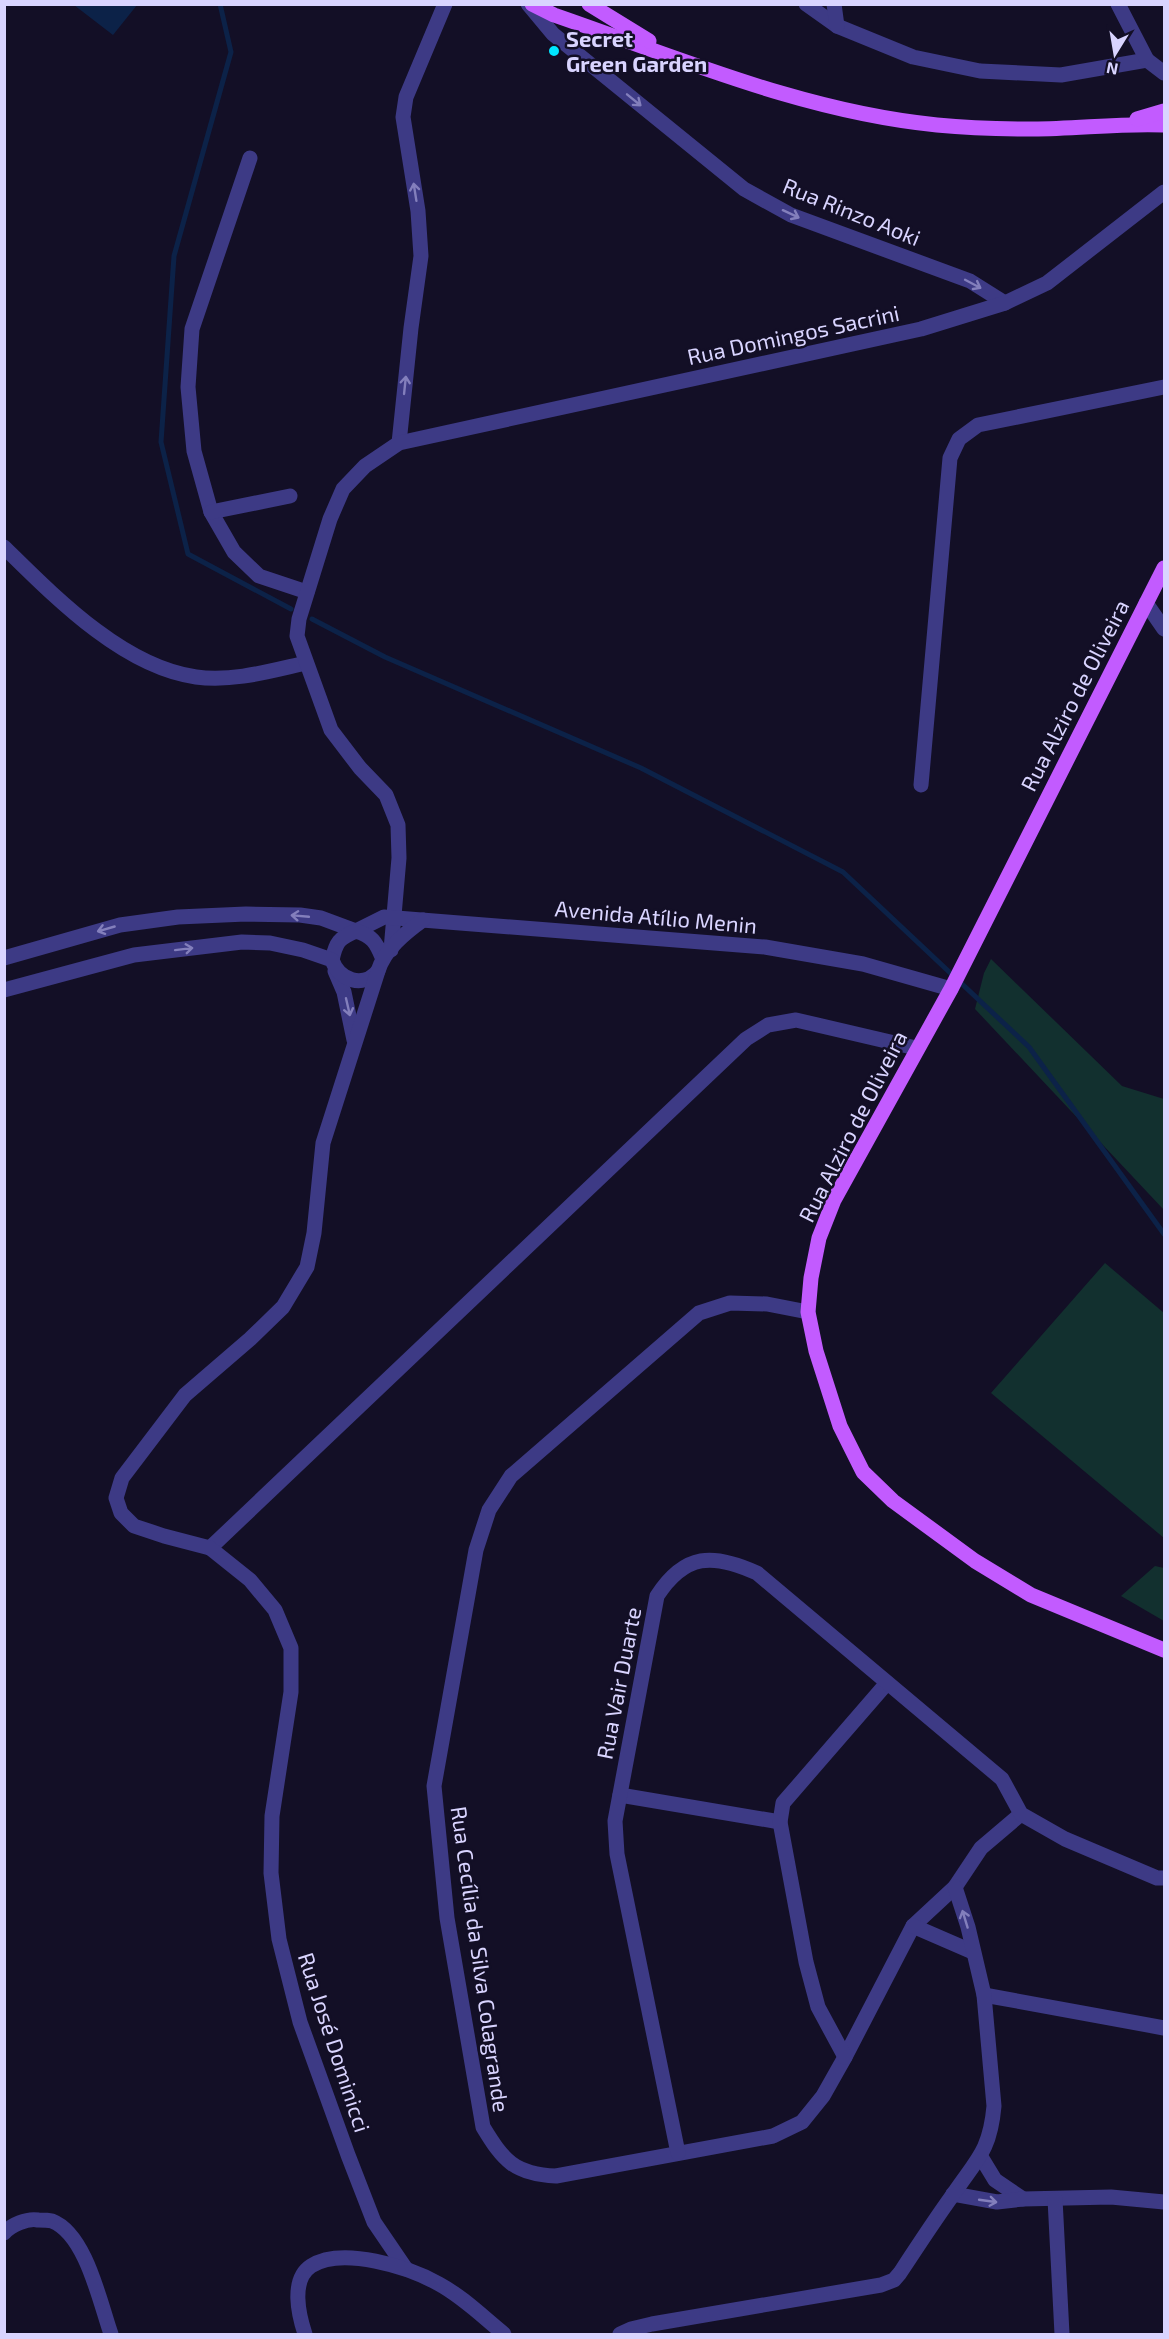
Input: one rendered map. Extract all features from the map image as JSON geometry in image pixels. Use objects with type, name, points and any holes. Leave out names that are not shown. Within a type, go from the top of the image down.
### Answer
[{"type":"main road","points":[[530,4],[554,15],[771,92],[855,113],[938,125],[1033,129],[1126,123],[1164,125]]},
{"type":"main road","points":[[589,4],[672,56]]},
{"type":"main road","points":[[1126,123],[1164,111]]},
{"type":"main road","name":"Rua Alziro de Oliveira","points":[[1164,568],[962,967],[834,1200],[819,1238],[811,1278],[808,1312],[816,1351],[840,1426],[863,1472],[892,1501],[975,1561],[1031,1595],[1164,1650]]},
{"type":"street","points":[[445,4],[406,98],[403,117],[418,211],[421,256],[399,443],[365,466],[343,489],[330,519],[297,628],[306,663],[331,730],[360,768],[386,795],[398,825],[399,858],[393,917],[384,959],[323,1143],[314,1233],[307,1267],[283,1307],[185,1395],[122,1478],[116,1498],[121,1513],[134,1526],[210,1548],[746,1039],[768,1025],[796,1020],[916,1048]]},
{"type":"street","name":"Rua Rinzo Aoki","points":[[530,4],[553,34],[744,189],[791,215],[970,281],[1005,303]]},
{"type":"street","points":[[806,4],[837,26],[913,57],[980,71],[1061,75],[1147,60]]},
{"type":"street","points":[[834,4],[837,26]]},
{"type":"street","points":[[1118,4],[1147,60],[1164,73]]},
{"type":"street","points":[[250,158],[192,329],[188,387],[194,451],[211,512],[234,552],[259,576],[307,592]]},
{"type":"street","name":"Rua Domingos Sacrini","points":[[399,443],[921,329],[1005,303],[1047,283],[1164,192]]},
{"type":"street","points":[[921,785],[950,458],[959,439],[978,425],[1164,387]]},
{"type":"street","points":[[211,512],[290,496]]},
{"type":"street","points":[[4,547],[60,602],[111,640],[157,668],[197,677],[238,677],[306,663]]},
{"type":"street","points":[[1146,603],[1164,630]]},
{"type":"street","points":[[4,958],[120,926],[178,918],[246,914],[300,915],[321,918],[368,934],[376,943],[384,959]]},
{"type":"street","name":"Avenida Atílio Menin","points":[[356,931],[384,917],[393,917],[765,947],[863,964],[951,986]]},
{"type":"street","points":[[4,990],[134,955],[242,942],[270,943],[303,950],[333,965],[342,977],[353,981],[366,980],[406,932],[423,920]]},
{"type":"street","points":[[355,1046],[344,992],[333,965],[335,945],[344,936],[356,931]]},
{"type":"street","name":"Rua Cecília da Silva Colagrande","points":[[808,1312],[767,1304],[730,1303],[699,1314],[511,1476],[489,1510],[476,1550],[434,1786],[447,1918],[483,2127],[499,2154],[520,2169],[540,2175],[556,2176],[773,2136],[802,2122],[823,2096],[913,1926],[955,1887],[981,1848],[1021,1814]]},
{"type":"street","name":"Rua José Dominicci","points":[[210,1548],[250,1580],[275,1610],[291,1648],[291,1692],[272,1816],[271,1873],[279,1939],[300,2022],[348,2156],[374,2222],[406,2270]]},
{"type":"street","name":"Rua Vair Duarte","points":[[678,2153],[617,1854],[615,1821],[657,1596],[669,1577],[689,1564],[711,1559],[736,1564],[757,1573],[1002,1779],[1021,1814]]},
{"type":"street","points":[[845,2057],[818,2007],[806,1962],[780,1822],[783,1803],[887,1683]]},
{"type":"street","points":[[620,1796],[780,1822]]},
{"type":"street","points":[[1021,1814],[1065,1839],[1157,1878],[1164,1878]]},
{"type":"street","points":[[620,2334],[652,2324],[867,2288],[894,2280],[900,2272],[981,2157],[989,2138],[994,2106],[984,1995],[968,1927],[955,1887]]},
{"type":"street","points":[[913,1926],[973,1953]]},
{"type":"street","points":[[984,1995],[1164,2028]]},
{"type":"street","points":[[981,2157],[995,2180],[1002,2187],[1023,2199]]},
{"type":"street","points":[[953,2194],[997,2202],[1023,2199],[1122,2197],[1164,2202]]},
{"type":"street","points":[[1055,2199],[1062,2334]]},
{"type":"street","points":[[4,2233],[31,2219],[52,2221],[72,2235],[84,2257],[111,2334]]},
{"type":"street","points":[[305,2334],[300,2318],[298,2289],[301,2278],[310,2266],[329,2260],[351,2258],[406,2270],[438,2283],[460,2297],[504,2334]]},
{"type":"green space","points":[[991,959],[1122,1086],[1164,1099],[1164,1210],[975,1009],[984,973]]},
{"type":"green space","points":[[1105,1263],[1164,1313],[1164,1538],[991,1393]]},
{"type":"green space","points":[[1155,1566],[1164,1568],[1164,1621],[1121,1596]]},
{"type":"water","points":[[74,5],[137,5],[113,35]]},
{"type":"waterway","points":[[220,4],[231,52],[174,256],[161,442],[188,554],[291,609]]},
{"type":"waterway","points":[[312,619],[385,657],[641,768],[843,872],[1029,1047],[1164,1234]]},
{"type":"place","name":"Secret Green Garden","points":[[554,51]]}]
